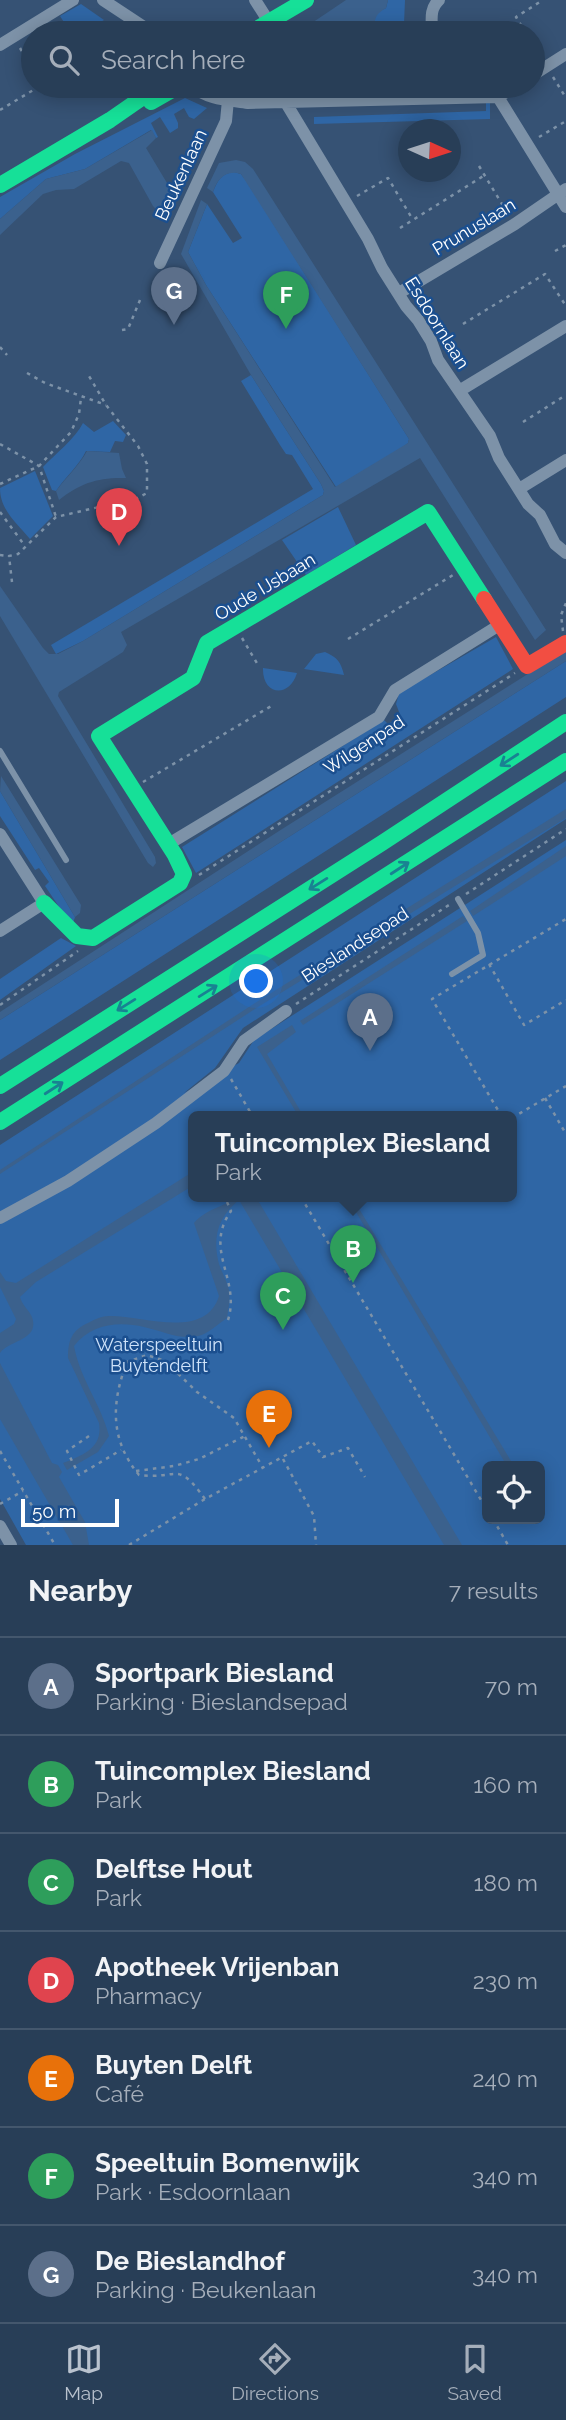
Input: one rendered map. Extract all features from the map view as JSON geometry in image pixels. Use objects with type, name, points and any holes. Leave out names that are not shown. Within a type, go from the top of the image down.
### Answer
[{"type":"main road","points":[[271,21],[306,0]]},
{"type":"main road","points":[[0,185],[110,120],[142,98]]},
{"type":"main road","points":[[110,120],[159,98]]},
{"type":"main road","name":"Oude IJsbaan","points":[[184,879],[183,869],[99,736],[193,678],[207,643],[428,512],[527,666]]},
{"type":"main road","points":[[527,666],[565,644]]},
{"type":"main road","points":[[0,1086],[566,723]]},
{"type":"main road","points":[[0,1122],[566,761]]},
{"type":"main road","points":[[44,903],[53,907],[73,935],[85,940],[93,938],[184,879]]},
{"type":"street","points":[[40,21],[73,0]]},
{"type":"street","points":[[103,0],[135,21]]},
{"type":"street","points":[[255,0],[268,21]]},
{"type":"street","points":[[431,21],[433,5],[439,0]]},
{"type":"street","points":[[0,45],[21,33]]},
{"type":"street","points":[[545,67],[566,54]]},
{"type":"street","points":[[214,98],[248,103],[353,98]]},
{"type":"street","points":[[499,98],[527,145],[562,191],[566,206]]},
{"type":"street","name":"Beukenlaan","points":[[160,264],[226,121],[228,100]]},
{"type":"street","name":"Esdoornlaan","points":[[286,103],[382,268],[431,341],[438,360],[490,436],[499,458],[528,504],[540,515],[555,544],[566,554]]},
{"type":"street","name":"Prunuslaan","points":[[399,293],[515,224],[562,191]]},
{"type":"street","points":[[459,391],[566,326]]},
{"type":"street","points":[[519,489],[566,460]]},
{"type":"street","points":[[167,845],[379,717],[395,690],[501,624]]},
{"type":"street","points":[[0,834],[44,903],[0,931]]},
{"type":"street","points":[[0,1218],[101,1161],[224,1071],[244,1041],[286,1011]]},
{"type":"street","points":[[0,1526],[11,1545]]},
{"type":"lane","points":[[1,755],[66,860]]},
{"type":"lane","points":[[452,974],[484,955],[478,933],[458,899]]},
{"type":"path","points":[[518,21],[516,17],[543,0]]},
{"type":"path","points":[[14,37],[21,49]]},
{"type":"path","points":[[0,110],[21,97]]},
{"type":"path","points":[[527,145],[566,121]]},
{"type":"path","points":[[479,166],[515,224]]},
{"type":"path","points":[[400,228],[485,176]]},
{"type":"path","points":[[346,203],[387,178],[413,220]]},
{"type":"path","points":[[555,251],[566,245]]},
{"type":"path","points":[[463,324],[544,272],[566,306]]},
{"type":"path","points":[[122,330],[128,329],[140,300]]},
{"type":"path","points":[[0,347],[7,355]]},
{"type":"path","points":[[27,373],[44,383],[106,405]]},
{"type":"path","points":[[0,555],[18,554],[55,517],[99,507],[124,505],[147,493],[147,464],[138,446],[106,405],[89,376]]},
{"type":"path","points":[[523,422],[566,396]]},
{"type":"path","points":[[0,484],[39,466],[71,432],[82,398]]},
{"type":"path","points":[[0,444],[39,466],[55,517]]},
{"type":"path","points":[[0,512],[26,547]]},
{"type":"path","points":[[9,556],[12,582]]},
{"type":"path","points":[[348,639],[449,578]]},
{"type":"path","points":[[565,644],[561,615],[566,603]]},
{"type":"path","points":[[236,627],[258,665]]},
{"type":"path","name":"Wilgenpad","points":[[184,879],[191,880],[527,666]]},
{"type":"path","points":[[148,779],[273,705]]},
{"type":"path","name":"Bieslandsepad","points":[[286,1011],[566,829]]},
{"type":"path","points":[[498,1111],[432,999],[566,919]]},
{"type":"path","points":[[0,1005],[76,953],[93,938]]},
{"type":"path","points":[[484,955],[524,1025],[566,1000]]},
{"type":"path","points":[[224,1071],[250,1111]]},
{"type":"path","points":[[517,1115],[566,1086]]},
{"type":"path","points":[[545,1098],[566,1133]]},
{"type":"path","points":[[226,1202],[232,1212],[227,1218],[220,1246],[232,1294],[228,1320]]},
{"type":"path","points":[[304,1202],[482,1502]]},
{"type":"path","points":[[205,1499],[190,1478],[180,1473],[153,1477],[139,1475],[121,1450],[116,1426],[118,1386],[127,1362],[147,1355],[166,1361],[197,1392],[234,1418],[263,1468]]},
{"type":"path","points":[[89,1436],[67,1451],[79,1475],[121,1450]]},
{"type":"path","points":[[136,1471],[174,1466],[199,1459],[245,1436]]},
{"type":"path","points":[[129,1545],[205,1499],[312,1441],[323,1457],[348,1448],[365,1477]]},
{"type":"path","points":[[0,1451],[55,1545]]},
{"type":"path","points":[[282,1458],[314,1516],[316,1545]]},
{"type":"path","points":[[0,1504],[23,1491]]},
{"type":"path","points":[[496,1524],[508,1545]]},
{"type":"green space","points":[[388,0],[405,0],[404,21],[373,21],[378,12],[386,8]]},
{"type":"green space","points":[[81,4],[104,20],[63,21],[60,16]]},
{"type":"green space","points":[[185,98],[207,108],[194,119],[189,117],[184,108],[174,114],[178,128],[170,133],[160,117],[151,123],[158,137],[156,138],[151,130],[85,169],[46,179],[0,219],[0,197],[75,154]]},
{"type":"green space","points":[[486,102],[490,102],[490,119],[398,119],[398,122],[314,124],[314,117],[486,111]]},
{"type":"green space","points":[[234,172],[241,174],[247,182],[409,439],[399,450],[336,487],[206,285],[188,252],[207,204],[233,243],[242,238],[213,192],[220,178]]},
{"type":"green space","points":[[251,375],[321,484],[323,495],[83,641],[56,654],[51,645],[313,489],[292,455],[286,454],[241,381]]},
{"type":"green space","points":[[113,421],[126,435],[123,442],[115,441],[110,452],[86,451],[56,491],[52,490],[43,467],[70,441],[83,423],[94,432]]},
{"type":"green space","points":[[35,471],[53,516],[30,539],[6,509],[0,488]]},
{"type":"green space","points":[[338,507],[356,545],[306,575],[282,540]]},
{"type":"green space","points":[[496,637],[513,669],[196,873],[182,847],[384,720],[388,724],[401,717],[396,704],[399,693]]},
{"type":"green space","points":[[325,652],[338,660],[344,675],[304,669],[316,654]]},
{"type":"green space","points":[[566,661],[566,697],[0,1060],[0,1020]]},
{"type":"green space","points":[[263,668],[297,673],[288,687],[277,690],[267,684]]},
{"type":"green space","name":"Waterspeeltuin Buytendelft","points":[[566,781],[566,819],[243,1028],[215,1068],[184,1093],[239,1063],[254,1040],[566,840],[566,1545],[26,1545],[0,1499],[0,1145]]},
{"type":"green space","points":[[0,791],[75,917],[72,926],[45,886],[49,882],[39,868],[35,870],[0,816]]},
{"type":"green space","points":[[61,938],[76,946],[0,1000],[0,979]]},
{"type":"shaded area","points":[[346,0],[388,0],[386,8],[379,13],[376,21],[315,21]]},
{"type":"shaded area","points":[[152,130],[156,138],[146,148],[176,198],[163,212],[153,206],[129,163],[121,161],[74,189],[43,194],[0,235],[0,219],[46,179],[85,169]]},
{"type":"shaded area","points":[[236,160],[245,162],[253,169],[546,630],[535,640],[420,458],[121,632],[127,645],[123,652],[59,692],[58,696],[155,857],[156,863],[153,867],[148,863],[0,616],[0,586],[43,648],[49,654],[58,654],[323,495],[321,484],[251,375],[181,254],[201,200],[207,204],[188,252],[206,285],[335,487],[408,443],[409,439],[241,174],[223,176],[213,192],[207,188],[219,163]]},
{"type":"shaded area","points":[[87,451],[119,453],[126,478],[90,482],[59,500],[56,491]]},
{"type":"shaded area","points":[[566,650],[566,661],[0,1020],[0,1012],[279,831]]},
{"type":"shaded area","points":[[1,776],[81,905],[80,913],[75,917],[0,791]]},
{"type":"shaded area","points":[[566,809],[566,818],[258,1007],[0,1174],[0,1170],[255,1003]]},
{"type":"shaded area","points":[[566,846],[566,856],[473,916],[470,911]]},
{"type":"shaded area","points":[[463,916],[467,921],[303,1025],[300,1021]]},
{"type":"shaded area","points":[[292,1025],[296,1032],[267,1054],[300,1111],[295,1111],[257,1047]]},
{"type":"shaded area","points":[[188,1175],[188,1189],[36,1282],[20,1297],[32,1317],[32,1330],[0,1353],[0,1333],[14,1324],[16,1319],[0,1287],[0,1272],[6,1281],[16,1283]]},
{"type":"shaded area","points":[[228,1202],[237,1202],[226,1213],[218,1228],[216,1245],[219,1264],[230,1293],[227,1318],[198,1336],[177,1336],[124,1324],[97,1329],[81,1339],[74,1346],[77,1358],[109,1436],[98,1452],[67,1470],[63,1463],[78,1457],[95,1445],[99,1432],[99,1423],[68,1358],[72,1336],[83,1326],[109,1316],[186,1322],[200,1318],[212,1310],[219,1296],[194,1223],[204,1214]]},
{"type":"shaded area","points":[[240,1202],[259,1202],[462,1545],[444,1545]]},
{"type":"shaded area","points":[[350,1202],[355,1202],[511,1461],[504,1461]]},
{"type":"shaded area","points":[[0,1363],[52,1463],[58,1465],[62,1472],[59,1477],[85,1522],[89,1545],[73,1545],[0,1419]]},
{"type":"traffic: fast","points":[[270,21],[306,0]]},
{"type":"traffic: fast","points":[[0,185],[110,120],[142,98]]},
{"type":"traffic: fast","points":[[151,102],[158,98]]},
{"type":"traffic: fast","points":[[44,903],[77,936],[93,938],[180,883],[184,874],[175,855],[99,736],[193,678],[207,643],[428,512],[484,599]]},
{"type":"traffic: fast","points":[[0,1086],[382,843],[566,722]]},
{"type":"traffic: fast","points":[[0,1122],[566,761]]},
{"type":"traffic: jam","points":[[484,599],[527,666],[566,643]]},
{"type":"place","name":"De Bieslandhof","points":[[174,325]]},
{"type":"place","name":"Speeltuin Bomenwijk","points":[[286,329]]},
{"type":"place","name":"Apotheek Vrijenban","points":[[119,546]]},
{"type":"place","name":"Sportpark Biesland","points":[[370,1051]]},
{"type":"place","name":"Tuincomplex Biesland","points":[[353,1283]]},
{"type":"place","name":"Delftse Hout","points":[[283,1330]]},
{"type":"place","name":"Buyten Delft","points":[[269,1448]]}]
